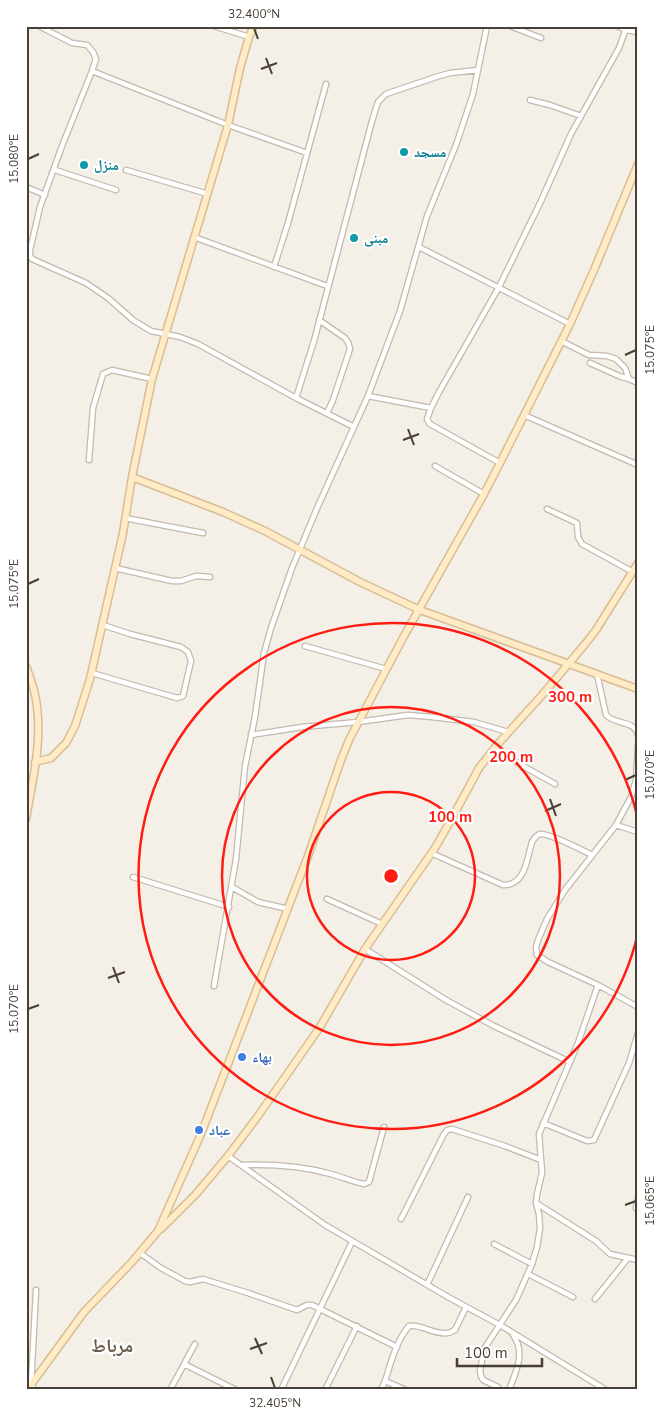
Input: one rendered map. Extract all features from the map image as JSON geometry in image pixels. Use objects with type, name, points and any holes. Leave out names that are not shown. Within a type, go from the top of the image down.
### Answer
[{"type":"street","points":[[39,26],[72,43],[87,45],[94,52],[96,60],[62,146],[36,220],[30,250],[32,259],[86,283],[141,326],[155,332],[180,337],[198,344],[296,398],[354,426]]},
{"type":"street","points":[[214,26],[249,37]]},
{"type":"street","points":[[35,762],[51,758],[66,744],[75,726],[92,673],[115,568],[152,379],[228,125],[240,68],[254,26]]},
{"type":"street","points":[[214,986],[239,840],[245,766],[259,683],[271,628],[292,568],[368,396],[400,311],[427,216],[473,94],[487,26]]},
{"type":"street","points":[[510,26],[541,38]]},
{"type":"street","points":[[617,26],[638,32]]},
{"type":"street","points":[[500,463],[430,424],[428,420],[431,408],[499,287],[541,200],[564,146],[619,48],[626,28]]},
{"type":"street","points":[[296,398],[338,252],[372,121],[380,99],[386,94],[436,76],[478,70]]},
{"type":"street","points":[[92,71],[228,125],[306,153]]},
{"type":"street","points":[[274,267],[326,84]]},
{"type":"street","points":[[530,100],[581,116]]},
{"type":"street","points":[[158,1231],[201,1134],[308,856],[341,760],[358,722],[484,494],[570,324],[638,164]]},
{"type":"street","points":[[55,170],[116,190]]},
{"type":"street","points":[[126,170],[208,194]]},
{"type":"street","points":[[26,187],[45,194]]},
{"type":"street","points":[[194,238],[328,286]]},
{"type":"street","points":[[419,247],[570,324]]},
{"type":"street","points":[[319,320],[344,338],[348,342],[350,349],[327,413]]},
{"type":"street","points":[[561,341],[590,355],[607,356],[616,359],[625,368],[629,379]]},
{"type":"street","points":[[590,363],[638,383]]},
{"type":"street","points":[[89,460],[93,408],[103,374],[112,370],[152,379]]},
{"type":"street","points":[[368,396],[431,408]]},
{"type":"street","points":[[524,415],[638,465]]},
{"type":"street","points":[[435,466],[484,494]]},
{"type":"street","points":[[132,477],[223,512],[265,531],[360,582],[420,610],[638,689]]},
{"type":"street","points":[[547,509],[577,523],[578,537],[582,544],[633,572]]},
{"type":"street","points":[[125,518],[203,533]]},
{"type":"street","points":[[31,1388],[84,1312],[140,1253],[158,1231],[196,1194],[228,1156],[273,1096],[320,1027],[365,949],[431,853],[451,820],[478,768],[569,664],[596,630],[638,563]]},
{"type":"street","points":[[115,568],[172,581],[181,581],[196,576],[210,577]]},
{"type":"street","points":[[92,673],[170,697],[179,698],[184,695],[191,661],[188,652],[182,648],[103,625]]},
{"type":"street","points":[[306,646],[386,669]]},
{"type":"street","points":[[26,666],[38,708],[38,737],[26,819]]},
{"type":"street","points":[[598,674],[606,715],[609,718],[633,726],[638,735]]},
{"type":"street","points":[[251,735],[302,727],[416,715],[474,722],[508,732]]},
{"type":"street","points":[[638,745],[636,780],[631,797],[616,825],[565,890],[547,919],[536,947],[537,955],[548,962],[598,985],[638,1007]]},
{"type":"street","points":[[495,747],[555,784]]},
{"type":"street","points":[[616,825],[638,832]]},
{"type":"street","points":[[431,853],[503,885],[510,886],[522,876],[532,842],[540,834],[549,835],[592,855]]},
{"type":"street","points":[[133,877],[229,907]]},
{"type":"street","points":[[232,888],[258,902],[288,909]]},
{"type":"street","points":[[327,898],[382,924]]},
{"type":"street","points":[[365,949],[446,1000],[494,1026],[570,1062]]},
{"type":"street","points":[[498,1387],[483,1380],[480,1372],[484,1349],[516,1300],[532,1264],[540,1228],[536,1203],[542,1173],[539,1134],[590,1012],[598,985]]},
{"type":"street","points":[[543,1123],[587,1141],[594,1140],[629,1063],[638,1033]]},
{"type":"street","points":[[240,1165],[273,1164],[331,1174],[355,1183],[364,1184],[369,1182],[384,1127]]},
{"type":"street","points":[[402,1219],[447,1130],[452,1129],[541,1160]]},
{"type":"street","points":[[228,1156],[300,1208],[352,1242],[500,1325],[606,1390]]},
{"type":"street","points":[[426,1285],[468,1197]]},
{"type":"street","points":[[638,1198],[636,1208],[638,1209]]},
{"type":"street","points":[[536,1203],[596,1241],[610,1254],[638,1260]]},
{"type":"street","points":[[280,1390],[352,1242]]},
{"type":"street","points":[[494,1244],[532,1264]]},
{"type":"street","points":[[140,1253],[160,1268],[185,1281],[190,1282],[203,1279],[248,1292],[297,1310],[307,1305],[312,1305],[397,1346]]},
{"type":"street","points":[[595,1299],[628,1258]]},
{"type":"street","points":[[528,1274],[573,1297]]},
{"type":"street","points":[[31,1388],[36,1290]]},
{"type":"street","points":[[381,1390],[397,1346],[409,1326],[415,1325],[446,1334],[455,1330],[466,1307]]},
{"type":"street","points":[[325,1390],[357,1326]]},
{"type":"street","points":[[509,1390],[518,1365],[520,1352],[517,1340],[510,1331]]},
{"type":"street","points":[[170,1390],[195,1344]]},
{"type":"street","points":[[184,1364],[236,1390]]},
{"type":"street","points":[[384,1381],[406,1390]]},
{"type":"place","name":"مسجد","points":[[404,152]]},
{"type":"place","name":"منزل","points":[[84,165]]},
{"type":"place","name":"مبنى","points":[[354,238]]},
{"type":"place","name":"بهاء","points":[[242,1057]]},
{"type":"place","name":"عباد","points":[[199,1130]]},
{"type":"district","name":"مرباط","points":[[112,1346]]}]
